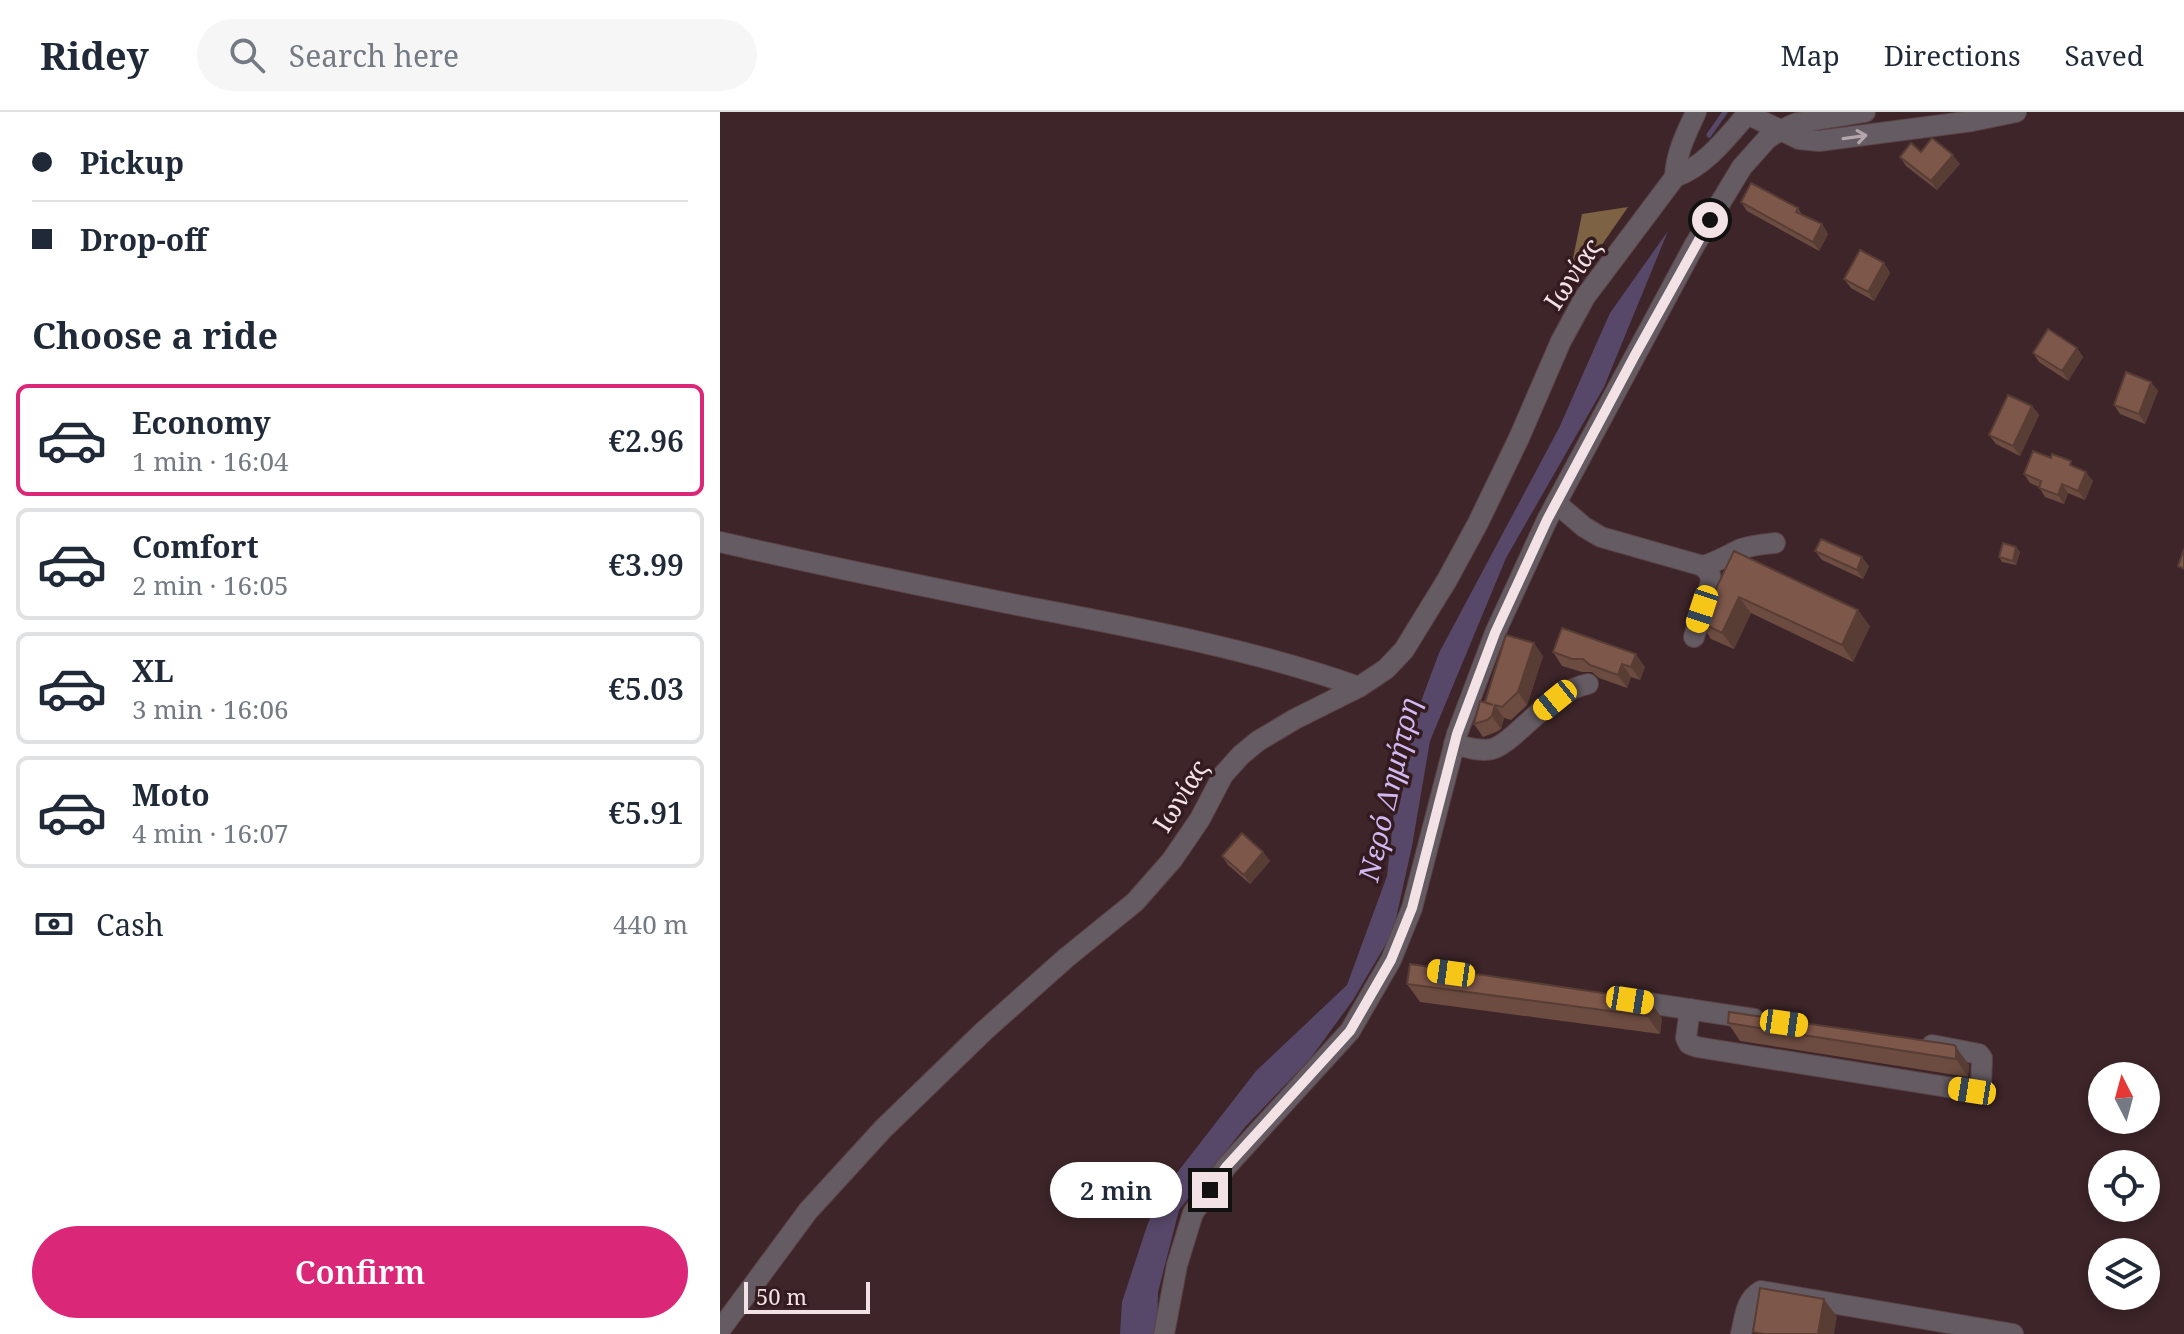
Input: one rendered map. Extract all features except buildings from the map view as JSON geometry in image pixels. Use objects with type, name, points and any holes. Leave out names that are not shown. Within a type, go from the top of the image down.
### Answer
[{"type":"street","points":[[1696,112],[1676,160],[1675,177],[1700,163],[1748,113],[1799,139],[1840,139],[2016,112]]},
{"type":"street","points":[[1164,1334],[1177,1265],[1193,1213],[1226,1167],[1350,1031],[1399,962],[1454,744],[1495,633],[1556,503],[1694,246],[1742,167],[1758,147],[1779,131],[1797,123],[1865,112]]},
{"type":"street","name":"Ιωνίας","points":[[720,1330],[808,1211],[883,1129],[984,1031],[1135,902],[1172,860],[1200,819],[1223,775],[1241,755],[1258,741],[1359,687],[1386,669],[1404,650],[1478,523],[1561,341],[1585,297],[1675,177]]},
{"type":"street","points":[[1556,503],[1601,537],[1703,566],[1710,574],[1711,582],[1694,637]]},
{"type":"street","points":[[720,542],[842,571],[1115,623],[1286,664],[1359,687]]},
{"type":"street","points":[[1703,566],[1740,550],[1775,543]]},
{"type":"street","points":[[1454,744],[1472,749],[1493,749],[1555,700],[1588,684]]},
{"type":"street","points":[[1611,997],[1768,1021]]},
{"type":"street","points":[[1690,1009],[1686,1038],[1689,1044],[1697,1047],[1972,1091],[1981,1086],[1982,1058],[1979,1054],[1910,1042]]},
{"type":"street","points":[[1741,1334],[1748,1304],[1753,1295],[1761,1291],[1915,1326],[2013,1334]]},
{"type":"shaded area","points":[[1628,207],[1565,298],[1582,214]]},
{"type":"shaded area","points":[[1668,231],[1604,387],[1506,558],[1430,741],[1393,932],[1353,1000],[1310,1059],[1245,1127],[1179,1210],[1158,1292],[1157,1334],[1120,1334],[1122,1302],[1159,1196],[1256,1071],[1347,985],[1387,876],[1400,758],[1439,653],[1559,428],[1610,313]]},
{"type":"waterway","name":"Νερό Δημήτρη","points":[[1709,135],[1725,112]]},
{"type":"route","points":[[1210,1190],[1226,1167],[1350,1031],[1391,960],[1412,908],[1457,734],[1495,633],[1547,520],[1710,220]]}]
